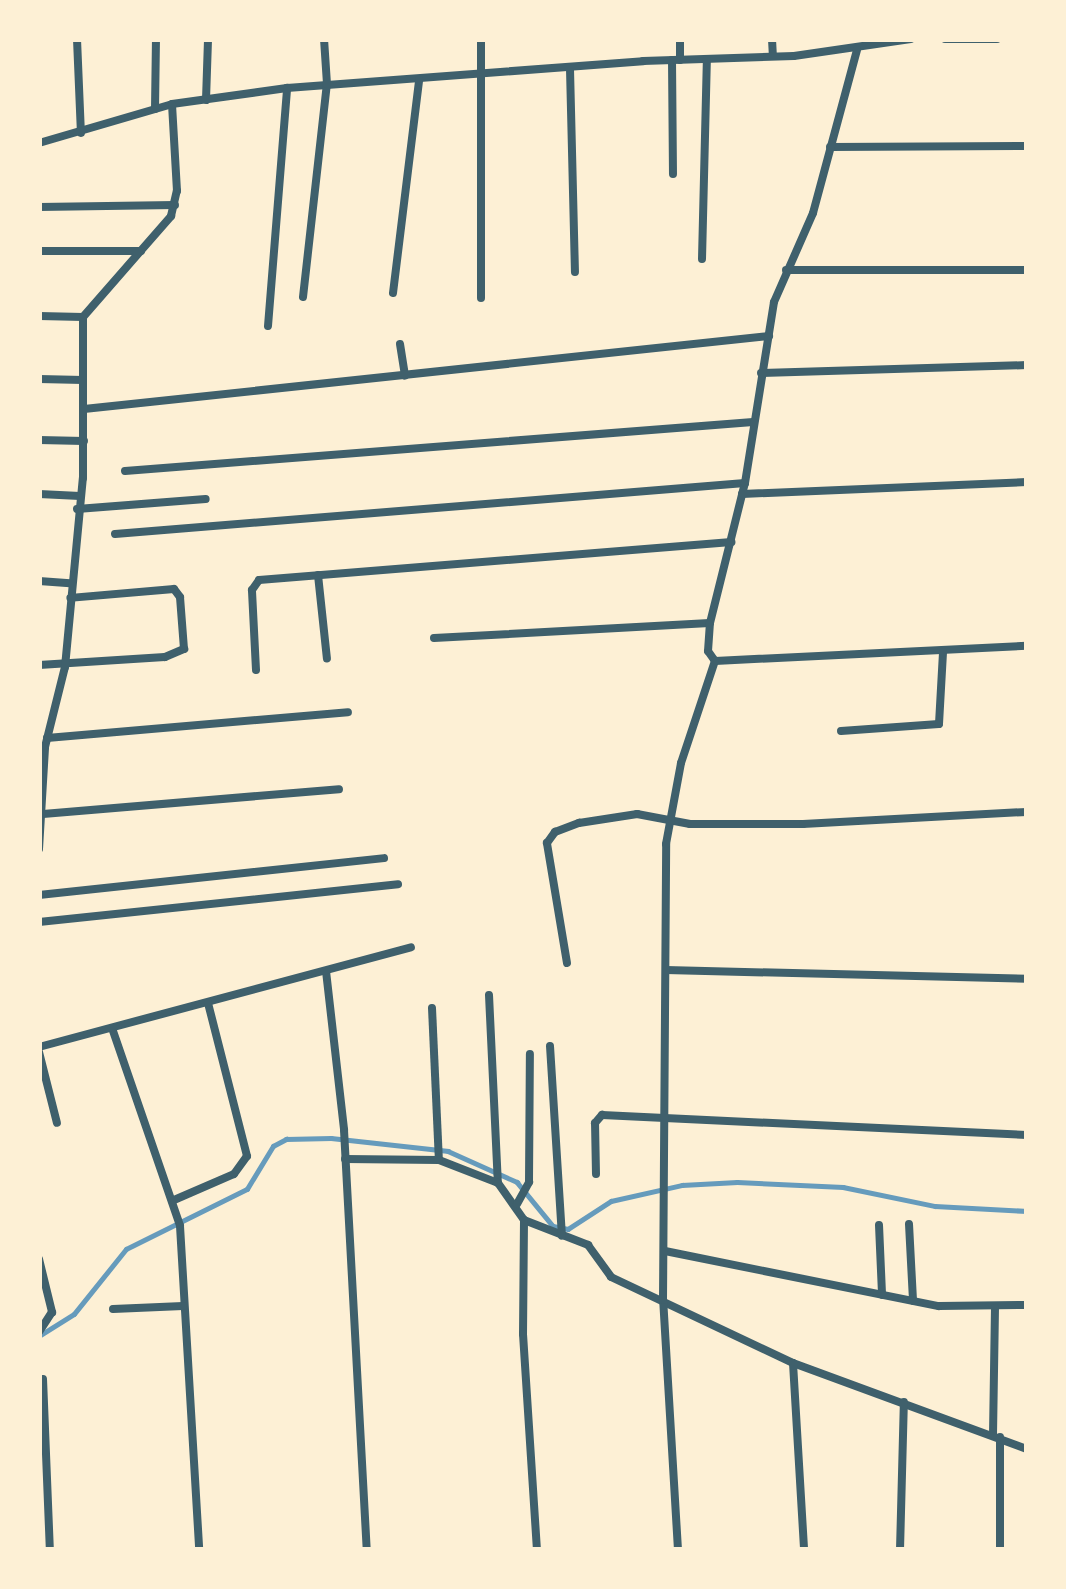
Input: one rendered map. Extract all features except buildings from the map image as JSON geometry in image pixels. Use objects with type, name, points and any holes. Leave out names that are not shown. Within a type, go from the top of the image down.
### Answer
[{"type":"street","points":[[77,39],[81,134]]},
{"type":"street","points":[[155,109],[156,39]]},
{"type":"street","points":[[206,100],[208,39]]},
{"type":"street","points":[[303,297],[327,84],[324,39]]},
{"type":"street","points":[[481,298],[482,39]]},
{"type":"street","points":[[673,174],[680,39]]},
{"type":"street","points":[[772,39],[773,56]]},
{"type":"street","points":[[39,143],[172,104],[287,88],[857,50],[911,39]]},
{"type":"street","points":[[945,39],[997,39]]},
{"type":"street","points":[[715,661],[708,651],[710,623],[745,483],[760,373],[786,270],[813,212],[857,50]]},
{"type":"street","points":[[702,259],[707,59]]},
{"type":"street","points":[[570,69],[575,272]]},
{"type":"street","points":[[393,293],[418,80]]},
{"type":"street","points":[[268,326],[287,88]]},
{"type":"street","points":[[39,848],[44,744],[65,667],[80,496],[83,317],[176,205],[172,104]]},
{"type":"street","points":[[830,147],[1027,146]]},
{"type":"street","points":[[39,207],[176,205]]},
{"type":"street","points":[[39,251],[142,251]]},
{"type":"street","points":[[786,270],[1027,269]]},
{"type":"street","points":[[39,316],[83,317]]},
{"type":"street","points":[[84,409],[769,336]]},
{"type":"street","points":[[400,344],[405,376]]},
{"type":"street","points":[[760,373],[1027,365]]},
{"type":"street","points":[[39,379],[83,380]]},
{"type":"street","points":[[125,471],[753,422]]},
{"type":"street","points":[[39,440],[84,440]]},
{"type":"street","points":[[742,494],[1027,482]]},
{"type":"street","points":[[115,534],[745,483]]},
{"type":"street","points":[[39,494],[80,496]]},
{"type":"street","points":[[77,509],[206,499]]},
{"type":"street","points":[[256,670],[252,584],[731,542]]},
{"type":"street","points":[[318,575],[328,659]]},
{"type":"street","points":[[39,580],[70,583]]},
{"type":"street","points":[[39,665],[65,667],[165,657],[184,650],[180,597],[174,589],[70,598]]},
{"type":"street","points":[[434,638],[710,623]]},
{"type":"street","points":[[715,661],[1027,646]]},
{"type":"street","points":[[841,731],[939,724],[943,652]]},
{"type":"street","points":[[678,1550],[663,1300],[669,822],[681,763],[715,661]]},
{"type":"street","points":[[44,744],[348,712]]},
{"type":"street","points":[[41,820],[339,789]]},
{"type":"street","points":[[567,963],[549,838],[579,823],[615,816],[669,822],[803,824],[1027,812]]},
{"type":"street","points":[[39,895],[383,858]]},
{"type":"street","points":[[39,922],[398,884]]},
{"type":"street","points":[[57,1123],[39,1049],[411,947]]},
{"type":"street","points":[[666,970],[1027,979]]},
{"type":"street","points":[[326,971],[344,1130],[367,1550]]},
{"type":"street","points":[[489,995],[499,1182]]},
{"type":"street","points":[[175,1202],[234,1174],[247,1156],[208,1003]]},
{"type":"street","points":[[432,1008],[439,1158]]},
{"type":"street","points":[[112,1028],[180,1226],[199,1550]]},
{"type":"street","points":[[550,1046],[560,1231]]},
{"type":"street","points":[[518,1202],[530,1182],[530,1054]]},
{"type":"street","points":[[596,1174],[598,1115],[664,1114],[1027,1135]]},
{"type":"street","points":[[345,1155],[439,1158],[499,1182],[518,1202],[524,1220],[523,1334],[537,1550]]},
{"type":"street","points":[[524,1220],[587,1245],[611,1276],[793,1364],[1027,1448]]},
{"type":"street","points":[[909,1224],[913,1301]]},
{"type":"street","points":[[878,1225],[882,1295]]},
{"type":"street","points":[[665,1251],[913,1301],[1027,1306]]},
{"type":"street","points":[[39,1259],[52,1312],[39,1332]]},
{"type":"street","points":[[113,1309],[183,1306]]},
{"type":"street","points":[[995,1308],[1000,1550]]},
{"type":"street","points":[[793,1364],[804,1550]]},
{"type":"street","points":[[44,1379],[41,1412],[50,1550]]},
{"type":"street","points":[[900,1550],[904,1402]]},
{"type":"waterway","points":[[39,1336],[74,1314],[126,1249],[247,1189],[273,1146],[286,1139],[331,1138],[448,1151],[517,1182],[553,1226],[568,1229],[611,1201],[682,1185],[737,1182],[843,1187],[935,1206],[1027,1211]]}]
